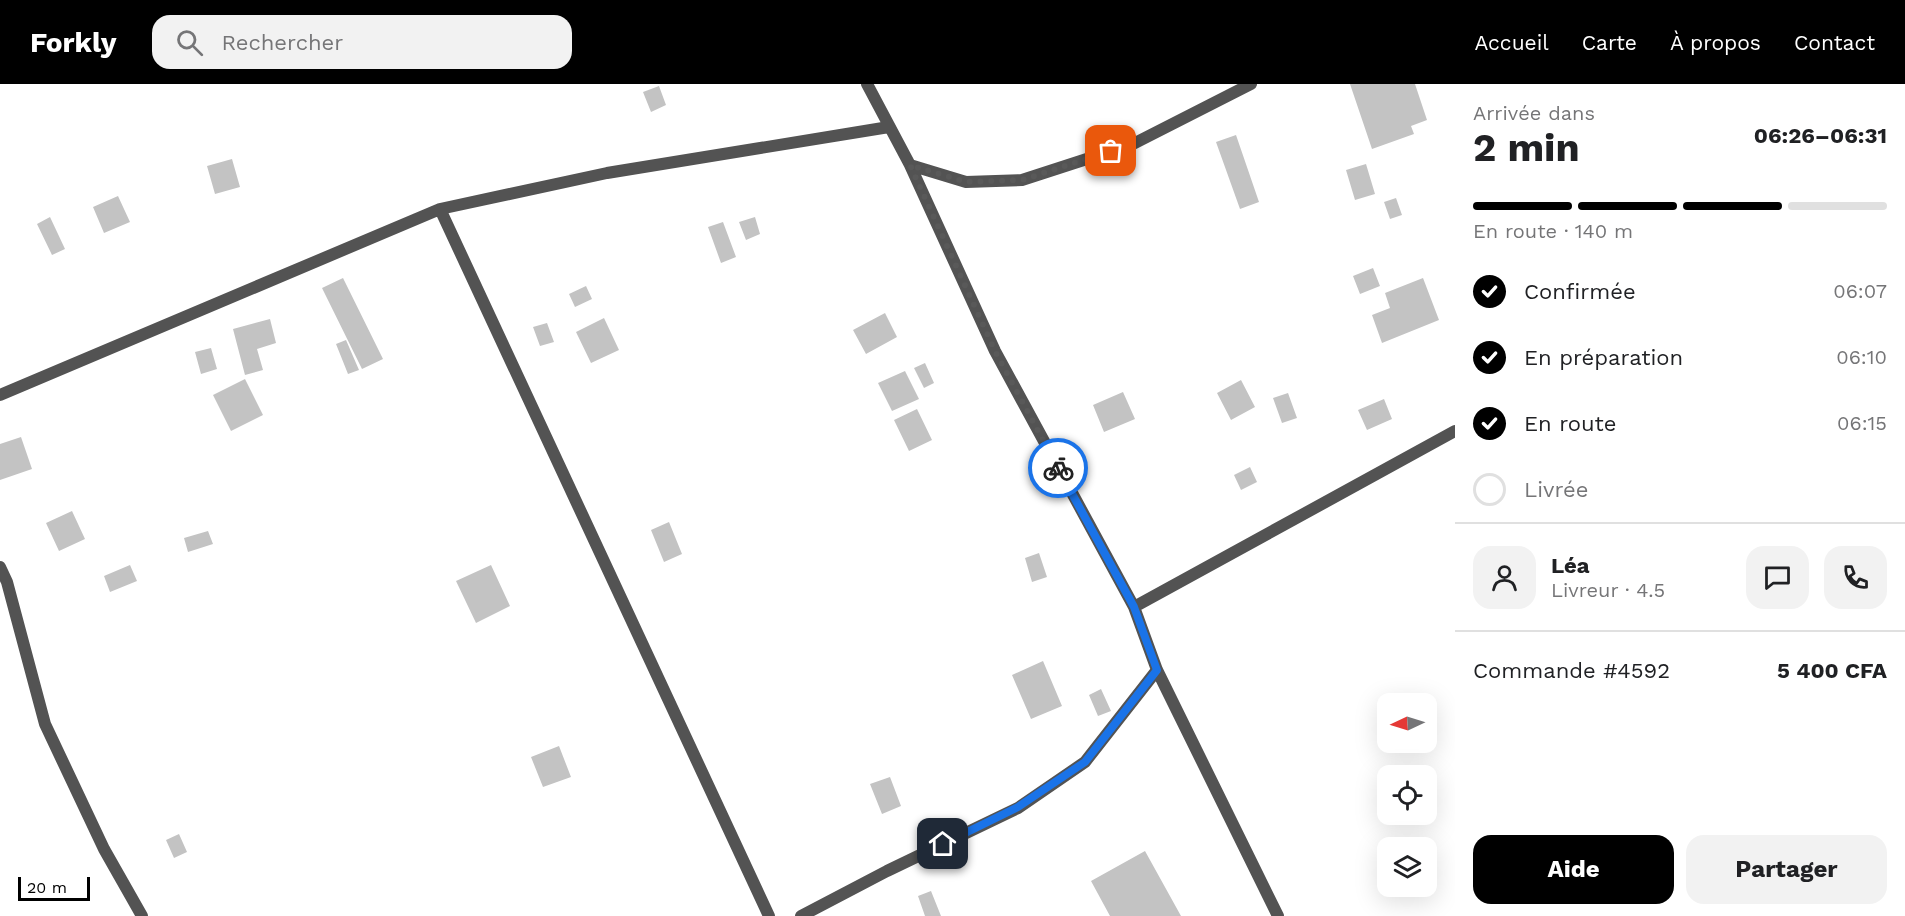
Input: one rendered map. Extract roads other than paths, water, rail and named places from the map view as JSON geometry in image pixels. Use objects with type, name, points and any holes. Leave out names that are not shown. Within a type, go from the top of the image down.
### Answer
[{"type":"street","points":[[867,84],[910,165],[995,351],[1134,607],[1157,670],[1278,916]]},
{"type":"street","points":[[910,165],[966,182],[1022,180],[1133,144],[1251,84]]},
{"type":"street","points":[[0,395],[440,209],[607,173],[889,127]]},
{"type":"street","points":[[440,209],[769,916]]},
{"type":"street","points":[[1134,607],[1455,430]]},
{"type":"street","points":[[0,567],[7,582],[45,724],[104,849],[142,916]]},
{"type":"street","points":[[801,916],[1018,807],[1085,762],[1157,670]]}]
